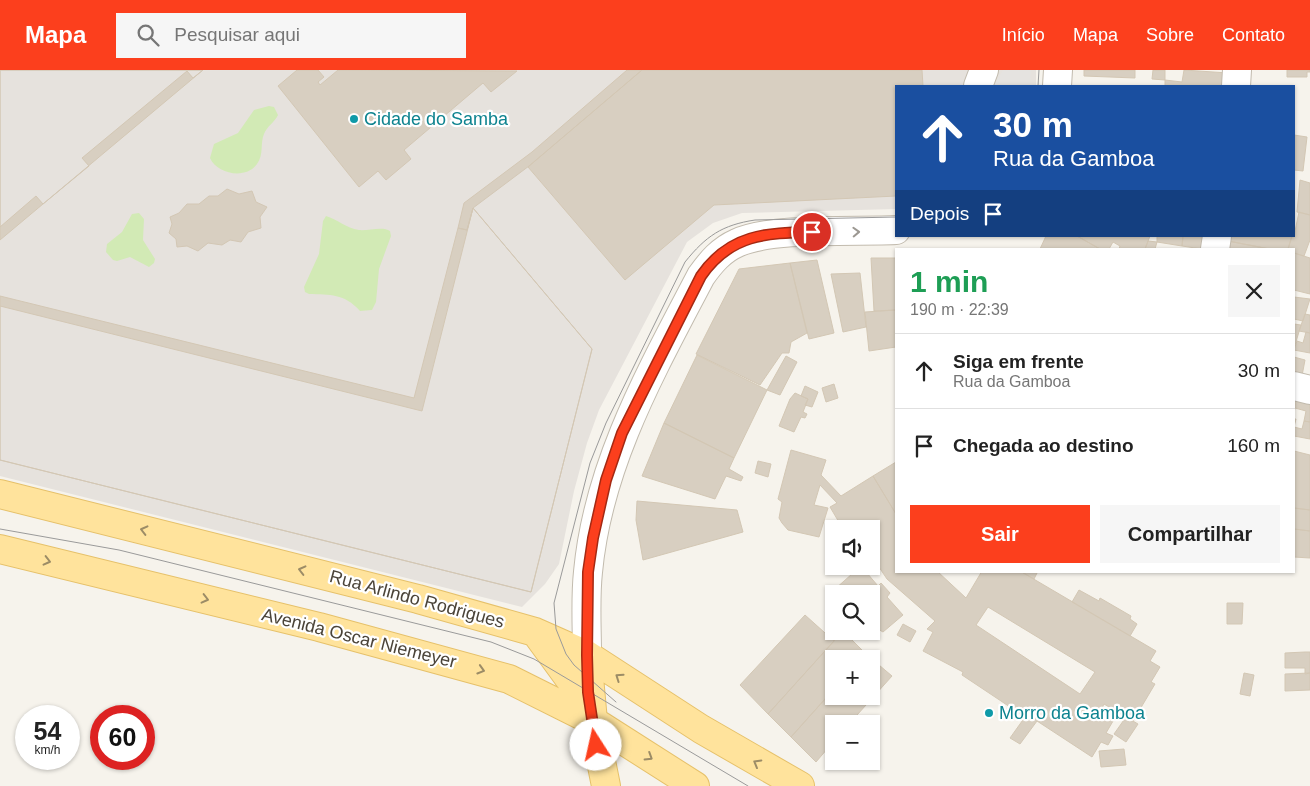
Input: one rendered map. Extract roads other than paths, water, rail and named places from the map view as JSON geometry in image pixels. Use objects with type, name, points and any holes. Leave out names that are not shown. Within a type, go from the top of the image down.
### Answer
[{"type":"main road","name":"Rua Arlindo Rodrigues","points":[[0,494],[418,599],[535,632],[587,655],[701,729],[800,786]]},
{"type":"main road","name":"Avenida Oscar Niemeyer","points":[[0,549],[319,627],[467,666],[527,686],[592,722],[695,786]]},
{"type":"main road","points":[[535,632],[571,681],[592,722]]},
{"type":"main road","points":[[587,655],[588,692],[592,722],[606,786]]},
{"type":"street","points":[[978,85],[984,70]]},
{"type":"street","points":[[1058,70],[1058,85]]},
{"type":"street","points":[[1236,85],[1237,70]]},
{"type":"street","points":[[587,655],[588,572],[593,538],[612,459],[636,403],[710,262],[726,248],[738,242],[763,236],[895,230]]},
{"type":"street","points":[[1295,386],[1310,390]]},
{"type":"tram line","points":[[1038,85],[1039,70]]},
{"type":"tram line","points":[[616,702],[574,665],[566,654],[556,629],[554,603],[590,463],[606,423],[685,262],[700,245],[716,233],[743,222],[755,220],[895,217]]},
{"type":"tram line","points":[[0,529],[119,550],[491,642],[534,659],[748,786]]},
{"type":"place","name":"Cidade do Samba","points":[[354,119]]},
{"type":"place","name":"Morro da Gamboa","points":[[989,713]]}]
